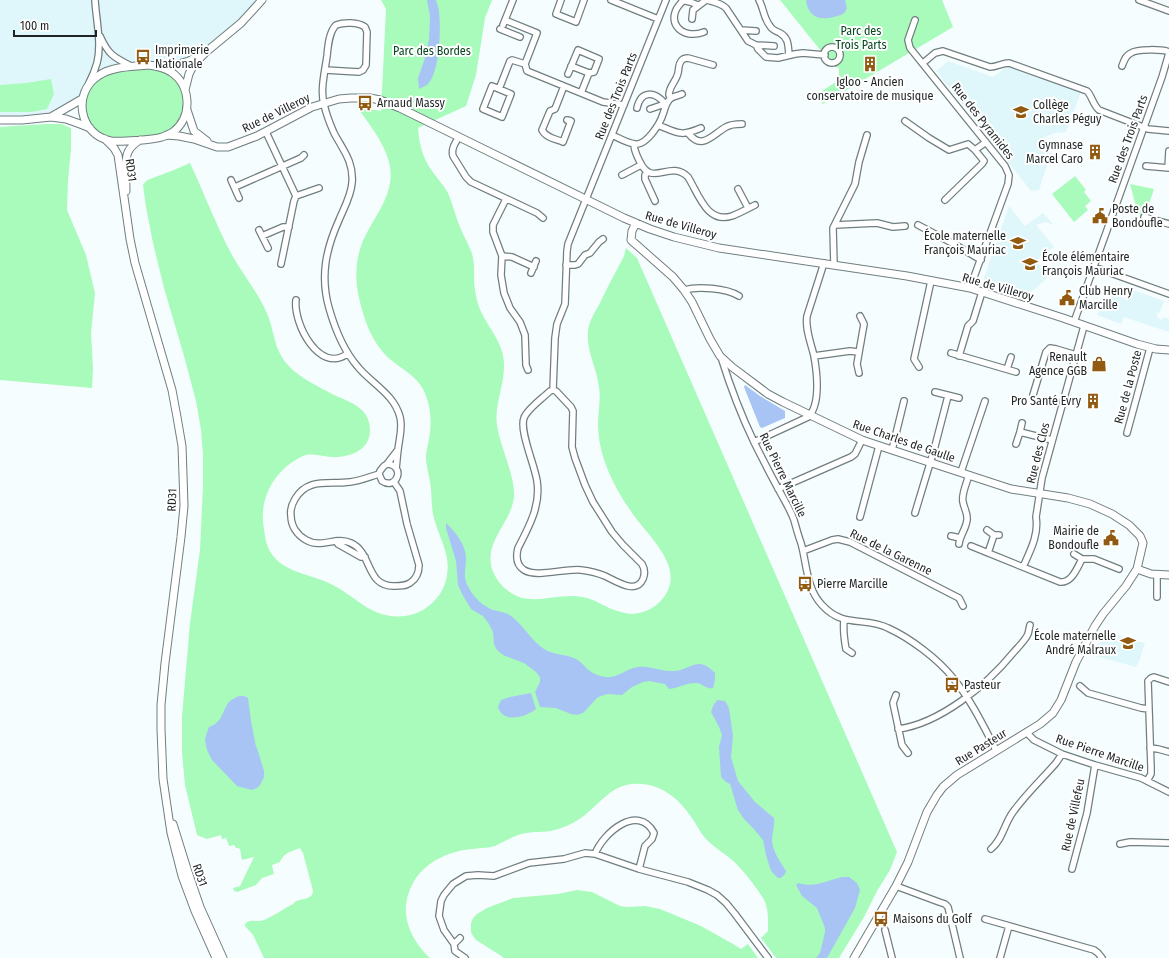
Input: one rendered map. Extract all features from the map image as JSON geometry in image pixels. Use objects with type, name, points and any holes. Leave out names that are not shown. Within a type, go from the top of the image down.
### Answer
[{"type":"street","points":[[88,86],[97,63],[99,52],[95,0]]},
{"type":"street","points":[[185,91],[189,74],[194,64],[241,23],[262,0]]},
{"type":"street","points":[[502,25],[513,0]]},
{"type":"street","points":[[561,0],[556,14],[576,22],[584,0]]},
{"type":"street","points":[[611,0],[658,19]]},
{"type":"street","name":"Rue des Trois Parts","points":[[553,390],[555,338],[557,324],[565,304],[568,244],[666,0]]},
{"type":"street","points":[[698,6],[683,0],[675,11],[674,21],[682,32],[695,34],[704,32]]},
{"type":"street","points":[[692,19],[693,10],[698,6],[707,0],[717,2],[726,8],[748,41],[756,45],[774,46]]},
{"type":"street","points":[[759,0],[764,17],[770,26],[787,39],[789,55]]},
{"type":"street","points":[[1139,0],[1169,12]]},
{"type":"street","name":"Rue des Pyramides","points":[[915,20],[909,37],[909,44],[912,51],[1008,171],[1009,179],[970,288]]},
{"type":"street","points":[[325,70],[358,72],[365,68],[367,32],[365,27],[359,24],[343,23],[334,27],[330,40],[325,70],[323,93],[327,116],[349,160],[352,171],[352,184],[350,195],[329,244],[324,276],[326,295],[332,318],[347,354],[364,374],[379,386],[393,402],[400,418],[401,433],[396,468],[398,470],[398,477],[394,482],[384,482],[379,474],[381,468],[387,464],[398,449]]},
{"type":"street","points":[[502,25],[513,23],[537,33],[525,64],[527,71],[603,102],[624,105]]},
{"type":"street","points":[[509,33],[513,23]]},
{"type":"street","points":[[502,25],[509,33],[520,37]]},
{"type":"street","points":[[741,30],[756,31]]},
{"type":"street","points":[[98,32],[105,48],[113,56],[131,66]]},
{"type":"street","points":[[756,45],[758,50],[766,57],[778,58],[803,53],[825,55]]},
{"type":"street","points":[[568,74],[578,50],[599,59],[594,72],[590,73],[581,93]]},
{"type":"street","points":[[1122,66],[1125,58],[1131,52],[1165,50],[1169,54]]},
{"type":"street","points":[[923,63],[935,54],[943,51],[990,67],[1009,63],[1087,91],[1099,110],[1148,129],[1169,132]]},
{"type":"street","points":[[164,68],[189,61],[206,52]]},
{"type":"street","name":"Rue des Trois Parts","points":[[1074,322],[1169,54]]},
{"type":"street","points":[[671,98],[669,95],[669,89],[677,77],[679,65],[684,58],[713,64]]},
{"type":"street","points":[[499,89],[510,60],[525,64]]},
{"type":"street","points":[[148,65],[164,68],[172,72],[182,83],[188,104],[184,118],[174,131],[162,137],[116,141],[104,139],[98,136],[90,128],[84,119],[82,112],[82,99],[88,86],[98,76],[105,72],[131,66],[148,65]]},
{"type":"street","points":[[571,66],[590,73]]},
{"type":"street","points":[[492,86],[499,89],[511,94],[502,116],[483,109],[492,86]]},
{"type":"street","points":[[564,86],[555,109],[550,111],[542,130],[546,136],[563,142],[571,121],[567,120]]},
{"type":"street","points":[[650,109],[665,104],[671,98],[682,94]]},
{"type":"street","points":[[637,108],[640,99],[647,95],[655,95],[665,104]]},
{"type":"street","name":"Rue de Villeroy","points":[[167,135],[194,139],[217,147],[228,147],[266,132],[306,110],[324,103],[350,98],[380,100],[400,108],[636,223],[674,237],[719,248],[907,276],[970,288],[1150,348],[1169,350]]},
{"type":"street","points":[[51,116],[82,99]]},
{"type":"street","points":[[612,135],[634,144],[641,144],[658,125],[663,115],[665,104]]},
{"type":"street","points":[[187,110],[194,131],[212,145]]},
{"type":"street","points":[[0,120],[22,120],[51,116],[66,119],[90,128]]},
{"type":"street","points":[[905,121],[948,150],[968,144],[976,150],[984,161],[945,200]]},
{"type":"street","points":[[688,133],[694,140],[704,141],[710,139],[726,127],[742,124]]},
{"type":"street","points":[[658,125],[684,134],[701,128]]},
{"type":"street","points":[[266,132],[296,196],[281,264]]},
{"type":"street","points":[[834,265],[833,231],[855,184],[859,162],[867,135]]},
{"type":"street","points":[[459,137],[452,148],[453,156],[466,177],[471,182],[537,213],[543,218]]},
{"type":"street","name":"RD31","points":[[104,139],[114,148],[118,155],[135,264],[172,390],[182,446],[184,506],[161,706],[162,754],[171,833],[182,876],[195,911],[216,958]]},
{"type":"street","name":"RD31","points":[[126,210],[126,162],[128,153],[132,146],[140,140]]},
{"type":"street","points":[[976,150],[986,142]]},
{"type":"street","points":[[634,144],[634,150],[641,165],[648,172],[658,174],[675,170],[685,173],[706,209],[711,214],[724,217],[731,216],[755,205]]},
{"type":"street","points":[[1146,166],[1168,168],[1169,151]]},
{"type":"street","points":[[235,187],[282,167],[304,155]]},
{"type":"street","points":[[622,175],[641,165]]},
{"type":"street","points":[[648,172],[645,175],[645,179],[655,201]]},
{"type":"street","points":[[231,180],[239,198]]},
{"type":"street","points":[[296,196],[319,188]]},
{"type":"street","points":[[738,189],[748,208]]},
{"type":"street","points":[[506,199],[493,225],[492,232],[502,256],[502,285],[507,302],[524,329],[526,342],[526,365],[528,370]]},
{"type":"street","points":[[1144,217],[1169,224]]},
{"type":"street","name":"Rue Charles de Gaulle","points":[[636,223],[632,231],[631,240],[673,277],[684,290],[692,302],[720,356],[768,394],[862,440],[879,446],[1011,489],[1068,498],[1100,508],[1129,525],[1137,532],[1142,540],[1142,548],[1137,569]]},
{"type":"street","points":[[835,226],[877,223],[893,227],[905,226]]},
{"type":"street","points":[[918,225],[980,260]]},
{"type":"street","points":[[268,248],[260,233],[283,227],[289,227]]},
{"type":"street","points":[[566,265],[575,266],[578,264],[585,255],[590,253],[603,239]]},
{"type":"street","points":[[502,256],[512,257],[534,267]]},
{"type":"street","points":[[754,442],[803,420],[810,415],[816,404],[814,356],[806,323],[824,263]]},
{"type":"street","points":[[1094,267],[1169,294]]},
{"type":"street","points":[[919,367],[914,359],[931,281]]},
{"type":"street","points":[[684,290],[700,288],[732,291],[739,296]]},
{"type":"street","points":[[959,356],[968,326],[973,321],[982,292]]},
{"type":"street","points":[[296,300],[295,307],[299,319],[307,338],[315,350],[323,356],[332,359],[342,358],[347,354]]},
{"type":"street","points":[[859,373],[857,364],[858,352],[864,324],[860,316]]},
{"type":"street","name":"Rue des Clos","points":[[1023,567],[1036,534],[1036,517],[1042,478],[1084,326]]},
{"type":"street","points":[[1033,395],[1046,352],[1050,348],[1076,355]]},
{"type":"street","name":"Rue de la Poste","points":[[1127,433],[1150,348]]},
{"type":"street","points":[[814,356],[850,351],[858,352]]},
{"type":"street","points":[[951,353],[1016,372]]},
{"type":"street","name":"Rue Pierre Marcille","points":[[720,356],[754,442],[793,519],[803,551],[808,578],[815,596],[830,613],[844,620],[888,628],[924,651],[947,671],[966,696],[982,722],[996,750]]},
{"type":"street","points":[[1007,369],[1011,357]]},
{"type":"street","points":[[553,390],[556,391],[571,407],[574,415],[572,447],[585,485],[593,502],[612,532],[644,567],[642,580],[636,586],[628,586],[604,575],[582,570],[530,573],[525,571],[518,564],[516,558],[518,548],[532,520],[537,503],[538,491],[535,469],[523,429],[523,420],[527,412],[553,390]]},
{"type":"street","points":[[935,392],[958,398]]},
{"type":"street","points":[[915,513],[948,396]]},
{"type":"street","points":[[961,472],[985,401]]},
{"type":"street","points":[[892,450],[902,404]]},
{"type":"street","points":[[1016,444],[1022,423]]},
{"type":"street","points":[[1020,432],[1052,440]]},
{"type":"street","points":[[778,489],[852,457],[862,440]]},
{"type":"street","points":[[860,517],[879,446]]},
{"type":"street","points":[[387,464],[396,468]]},
{"type":"street","points":[[379,474],[351,482],[324,482],[312,484],[302,490],[298,495],[292,505],[290,516],[297,533],[305,540],[315,544],[325,544],[336,541],[352,543],[360,549],[373,576],[386,585],[397,586],[408,584],[413,581],[419,571],[419,565],[407,524],[400,491],[394,482]]},
{"type":"street","points":[[951,536],[959,541],[967,521],[962,498],[969,475]]},
{"type":"street","points":[[987,530],[997,535],[988,552]]},
{"type":"street","name":"Rue de la Garenne","points":[[803,551],[832,540],[838,539],[850,542],[959,598],[963,606]]},
{"type":"street","points":[[971,546],[1060,582],[1070,580],[1082,559]]},
{"type":"street","points":[[1074,554],[1082,559],[1094,559],[1119,569]]},
{"type":"street","points":[[1137,569],[1146,572],[1169,575]]},
{"type":"street","name":"Rue Pasteur","points":[[854,958],[896,886],[908,862],[927,812],[938,795],[957,775],[1027,732],[1047,719],[1053,713],[1061,700],[1076,662],[1095,626],[1126,586],[1137,569]]},
{"type":"street","points":[[1157,574],[1157,597]]},
{"type":"street","points":[[844,620],[843,638],[846,649],[852,653]]},
{"type":"street","points":[[898,729],[906,728],[928,720],[958,703],[984,683],[1005,663],[1028,635],[1030,625]]},
{"type":"street","points":[[1148,781],[1151,774],[1148,685],[1150,679],[1154,677],[1169,682]]},
{"type":"street","points":[[1080,686],[1088,693],[1149,709]]},
{"type":"street","points":[[896,695],[893,703],[898,729],[902,745],[908,753]]},
{"type":"street","name":"Rue Pierre Marcille","points":[[1027,732],[1034,740],[1062,754],[1129,774],[1148,781],[1169,792]]},
{"type":"street","points":[[1150,748],[1169,752]]},
{"type":"street","points":[[991,849],[997,844],[1006,822],[1013,812],[1056,763],[1062,754]]},
{"type":"street","name":"Rue de Villefeu","points":[[1072,869],[1087,813],[1095,765]]},
{"type":"street","name":"RD31","points":[[166,796],[188,872],[200,907],[223,958]]},
{"type":"street","points":[[595,854],[598,846],[617,826],[624,822],[630,821],[643,822],[652,829],[654,833],[652,839],[645,846],[639,868]]},
{"type":"street","points":[[1120,844],[1130,842],[1169,842]]},
{"type":"street","points":[[465,958],[455,951],[454,944],[444,930],[440,916],[441,902],[448,889],[459,880],[472,875],[494,876],[529,863],[564,859],[585,853],[595,854],[688,882],[717,895],[726,903],[768,958]]},
{"type":"street","points":[[896,886],[945,904],[948,907],[960,958]]},
{"type":"street","points":[[985,919],[1094,950],[1102,958]]},
{"type":"street","points":[[1000,958],[1009,926]]},
{"type":"street","points":[[885,930],[892,958]]},
{"type":"street","points":[[454,944],[460,938]]},
{"type":"shaded area","points":[[0,0],[262,0],[206,52],[174,66],[120,68],[82,99],[51,117],[0,120]]},
{"type":"shaded area","name":"Collège Charles Péguy","points":[[948,61],[993,77],[1008,66],[1081,92],[1066,132],[1055,133],[1040,139],[1051,153],[1039,190],[1031,191],[936,71]]},
{"type":"shaded area","points":[[1009,206],[1025,226],[1043,213],[1054,225],[1045,222],[1036,225],[1054,247],[1036,261],[1047,275],[1047,278],[1035,289],[1020,297],[989,287],[984,278]]},
{"type":"shaded area","points":[[1133,290],[1164,301],[1159,313],[1157,312],[1157,317],[1162,320],[1163,317],[1169,319],[1169,332],[1124,317],[1121,324],[1097,315],[1106,292],[1129,300]]},
{"type":"shaded area","points":[[1106,632],[1145,643],[1136,667],[1092,655]]},
{"type":"green space","name":"Parc des Bordes","points":[[381,0],[492,0],[485,18],[476,75],[466,106],[418,128],[420,144],[425,159],[448,193],[458,223],[471,251],[474,262],[474,282],[478,304],[482,314],[498,341],[503,355],[504,371],[496,417],[501,442],[510,470],[514,488],[514,496],[509,515],[495,540],[492,549],[492,569],[500,583],[515,596],[534,599],[562,596],[582,597],[616,611],[628,614],[635,614],[648,610],[660,602],[668,590],[671,579],[670,569],[659,548],[636,519],[612,480],[604,458],[599,436],[598,424],[600,392],[590,352],[588,331],[592,317],[624,256],[626,248],[637,258],[897,852],[890,870],[839,958],[776,958],[761,938],[768,931],[768,914],[765,902],[757,889],[735,862],[712,845],[700,832],[682,805],[664,790],[649,785],[631,784],[622,786],[606,796],[578,820],[563,827],[550,831],[522,834],[495,846],[459,851],[439,858],[431,863],[417,877],[412,885],[408,894],[406,905],[407,920],[412,934],[420,947],[430,958],[264,958],[253,935],[245,924],[249,921],[264,920],[271,917],[295,902],[312,895],[313,891],[303,853],[300,848],[288,853],[280,862],[272,865],[274,874],[262,878],[256,885],[237,892],[234,891],[233,888],[240,886],[254,857],[242,860],[240,849],[236,848],[234,845],[229,846],[226,838],[222,839],[221,835],[207,839],[197,835],[185,785],[182,753],[182,716],[190,623],[200,550],[203,486],[201,430],[196,401],[164,288],[153,243],[143,185],[150,179],[190,163],[226,244],[265,309],[281,356],[294,371],[312,383],[357,406],[369,422],[370,430],[367,443],[353,454],[340,457],[314,455],[303,456],[284,469],[277,477],[266,496],[263,517],[267,544],[271,553],[276,560],[290,569],[331,584],[344,591],[363,605],[385,615],[408,616],[423,610],[436,599],[442,591],[446,580],[448,567],[445,551],[433,514],[431,486],[426,464],[430,426],[429,407],[426,395],[420,384],[413,376],[391,360],[373,338],[362,311],[357,280],[357,261],[360,249],[366,234],[386,197],[391,177],[390,167],[385,151],[377,136],[357,107],[381,111],[386,9]]},
{"type":"green space","name":"Parc des Trois Parts","points":[[780,0],[942,0],[953,27],[823,104],[816,95],[839,80],[839,68],[833,66]]},
{"type":"green space","points":[[154,69],[173,77],[181,88],[184,103],[183,110],[181,117],[173,129],[162,135],[140,138],[123,138],[112,137],[101,133],[93,127],[85,110],[85,101],[88,91],[94,83],[108,74]]},
{"type":"green space","points":[[51,79],[54,94],[47,109],[31,112],[0,112],[0,85]]},
{"type":"green space","points":[[61,124],[71,128],[67,210],[86,255],[95,293],[91,333],[93,369],[92,388],[0,380],[0,127]]},
{"type":"green space","points":[[1075,176],[1086,190],[1084,192],[1091,201],[1085,206],[1088,210],[1074,222],[1052,194]]},
{"type":"green space","points":[[1130,184],[1154,189],[1145,216],[1138,214]]},
{"type":"green space","points":[[577,890],[592,892],[620,906],[645,906],[660,909],[701,926],[741,949],[748,944],[758,958],[502,958],[503,957],[476,940],[471,932],[471,923],[473,918],[487,908],[513,898],[558,894]]},
{"type":"water","points":[[427,0],[436,0],[439,9],[439,50],[435,71],[431,79],[427,85],[419,89],[418,78],[429,40],[430,16]]},
{"type":"water","points":[[806,0],[845,0],[846,10],[838,16],[819,18],[809,10]]},
{"type":"water","points":[[745,385],[785,411],[785,418],[762,428],[760,427],[744,387]]},
{"type":"water","points":[[446,523],[457,535],[464,548],[466,554],[466,580],[473,595],[482,604],[489,608],[513,617],[544,649],[553,653],[574,658],[580,661],[592,673],[608,677],[614,677],[638,667],[674,671],[700,664],[709,667],[715,673],[713,688],[708,688],[695,683],[669,689],[665,684],[649,681],[632,687],[622,695],[608,694],[601,696],[597,698],[583,713],[577,715],[556,708],[540,707],[535,692],[540,682],[540,677],[524,663],[503,655],[497,650],[494,644],[493,632],[489,624],[483,616],[471,609],[462,594],[458,585],[456,561],[446,528]]},
{"type":"water","points":[[531,693],[536,709],[532,712],[521,716],[510,717],[505,716],[498,707],[501,700]]},
{"type":"water","points":[[239,696],[248,698],[256,747],[264,771],[264,777],[260,785],[252,790],[237,786],[212,760],[207,750],[205,741],[209,727],[214,725],[220,719],[227,704]]},
{"type":"water","points":[[717,700],[725,701],[729,708],[733,736],[731,757],[738,781],[755,802],[774,818],[772,841],[777,856],[786,871],[781,878],[778,878],[772,872],[763,840],[738,810],[730,784],[721,777],[719,747],[722,735],[711,712]]},
{"type":"water","points":[[842,877],[849,877],[857,883],[860,890],[855,908],[827,958],[816,958],[820,953],[825,928],[817,908],[802,896],[796,885],[798,883],[809,885],[815,884]]},
{"type":"place","name":"Imprimerie Nationale","points":[[143,57]]},
{"type":"place","name":"Igloo - Ancien conservatoire de musique","points":[[870,64]]},
{"type":"place","name":"Arnaud Massy","points":[[365,103]]},
{"type":"place","name":"Collège Charles Péguy","points":[[1021,112]]},
{"type":"place","name":"Gymnase Marcel Caro","points":[[1095,152]]},
{"type":"place","name":"Poste de Bondoufle","points":[[1100,216]]},
{"type":"place","name":"École maternelle François Mauriac","points":[[1018,243]]},
{"type":"place","name":"École élémentaire François Mauriac","points":[[1030,264]]},
{"type":"place","name":"Club Henry Marcille","points":[[1067,298]]},
{"type":"place","name":"Renault Agence GGB","points":[[1099,364]]},
{"type":"place","name":"Pro Santé Evry","points":[[1093,401]]},
{"type":"place","name":"Mairie de Bondoufle","points":[[1111,538]]},
{"type":"place","name":"Pierre Marcille","points":[[805,584]]},
{"type":"place","name":"École maternelle André Malraux","points":[[1128,643]]},
{"type":"place","name":"Pasteur","points":[[952,685]]},
{"type":"place","name":"Maisons du Golf","points":[[881,919]]}]
